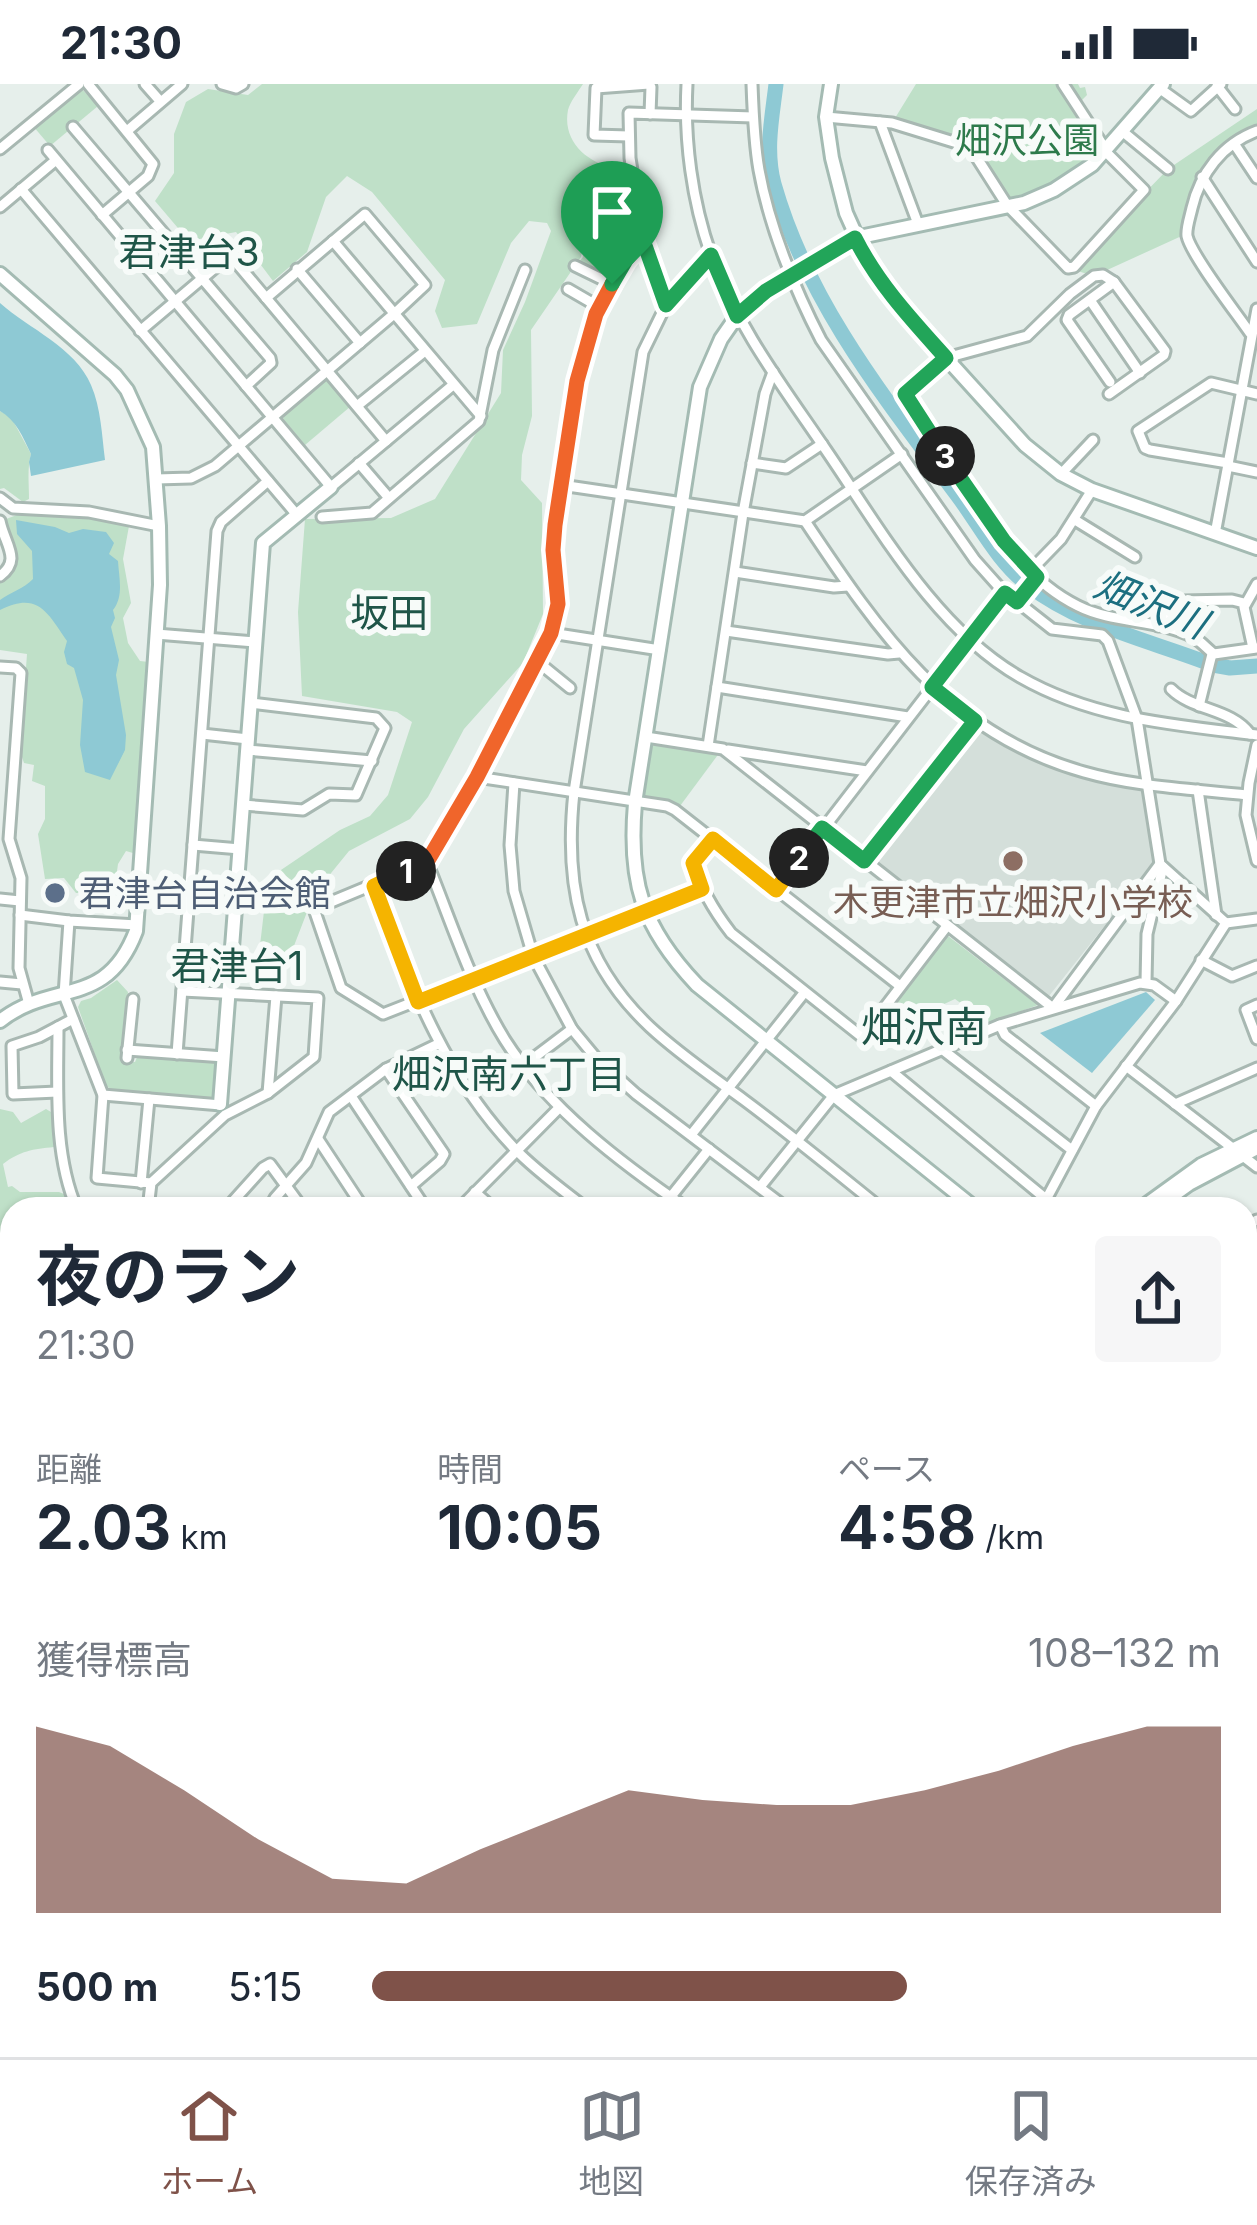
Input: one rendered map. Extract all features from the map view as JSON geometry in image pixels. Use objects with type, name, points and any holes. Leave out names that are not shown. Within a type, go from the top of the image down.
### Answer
[{"type":"street","points":[[0,148],[79,84]]},
{"type":"street","points":[[88,84],[153,164],[102,215]]},
{"type":"street","points":[[145,84],[160,101]]},
{"type":"street","points":[[127,131],[182,84]]},
{"type":"street","points":[[222,84],[236,88],[243,84]]},
{"type":"street","points":[[629,136],[594,135],[596,88],[649,84],[650,114]]},
{"type":"street","points":[[687,84],[686,115],[698,205],[711,255],[737,316],[928,596],[1000,665],[1045,690],[1107,714],[1255,738]]},
{"type":"street","points":[[752,84],[766,203],[821,340],[975,560],[1005,593],[1052,628],[1105,637],[1137,719],[1161,866],[1147,934],[1146,982]]},
{"type":"street","points":[[831,84],[826,117],[832,158],[855,238],[899,306],[1025,445],[1061,474],[1092,490],[1257,548]]},
{"type":"street","points":[[826,117],[919,129],[970,147],[1007,205],[1068,268],[1144,190],[1105,150],[1063,84]]},
{"type":"street","points":[[961,1197],[714,1000],[677,964],[646,912],[634,870],[635,802],[700,387],[714,351],[737,316],[855,238],[1024,202],[1062,186],[1092,165],[1161,86],[1190,111],[1219,85],[1234,109]]},
{"type":"street","points":[[666,305],[643,240],[628,113],[753,117]]},
{"type":"street","points":[[880,122],[918,224]]},
{"type":"street","points":[[73,127],[271,360],[246,386]]},
{"type":"street","points":[[1122,131],[1168,169]]},
{"type":"street","points":[[1250,333],[1186,234],[1208,166],[1257,131]]},
{"type":"street","points":[[1235,145],[1257,178]]},
{"type":"street","points":[[47,150],[332,487]]},
{"type":"street","points":[[0,207],[56,160]]},
{"type":"street","points":[[1202,177],[1257,262]]},
{"type":"street","points":[[21,189],[297,514]]},
{"type":"street","points":[[156,479],[191,478],[215,466],[425,285],[364,214],[266,298]]},
{"type":"street","points":[[643,240],[599,307],[585,344],[553,550],[558,604],[538,662],[427,862],[314,909],[341,988],[383,1014],[702,889]]},
{"type":"street","points":[[333,241],[481,416]]},
{"type":"street","points":[[140,331],[230,255],[386,441]]},
{"type":"street","points":[[711,255],[666,305],[643,352],[574,792],[570,872],[586,935],[599,963],[649,1027],[867,1197]]},
{"type":"street","points":[[575,266],[612,284]]},
{"type":"street","points":[[298,269],[360,343]]},
{"type":"street","points":[[322,517],[370,514],[479,421],[493,350],[525,270]]},
{"type":"street","points":[[0,274],[128,390],[153,447],[160,585],[137,925],[130,946],[102,980],[77,993],[29,1004],[0,1021]]},
{"type":"street","points":[[1114,282],[1067,320],[1110,388],[1140,373],[1165,350],[1114,282],[1106,275],[1094,276],[1027,336],[946,358],[908,390],[907,400],[1004,541],[1034,574],[1076,605],[1102,616],[1159,626],[1192,637],[1213,654],[1228,654],[1255,648],[1244,603],[1257,584]]},
{"type":"street","points":[[568,290],[599,307]]},
{"type":"street","points":[[1090,300],[1140,373]]},
{"type":"street","points":[[1215,534],[1257,309]]},
{"type":"street","points":[[357,406],[424,350]]},
{"type":"street","points":[[707,746],[743,513],[773,372]]},
{"type":"street","points":[[1257,394],[1211,383],[1138,431],[1150,450],[1257,472]]},
{"type":"street","points":[[223,1110],[263,543],[453,385]]},
{"type":"street","points":[[1061,474],[1093,440]]},
{"type":"street","points":[[752,463],[786,468],[822,444]]},
{"type":"street","points":[[561,484],[805,521],[902,454]]},
{"type":"street","points":[[359,463],[389,498]]},
{"type":"street","points":[[177,1054],[218,526],[268,481]]},
{"type":"street","points":[[1017,602],[1092,490]]},
{"type":"street","points":[[0,576],[13,563],[2,509],[89,512],[159,526]]},
{"type":"street","points":[[1075,520],[1135,557]]},
{"type":"street","points":[[805,521],[899,652],[932,687],[975,721],[1087,773],[1247,795]]},
{"type":"street","points":[[735,572],[848,586]]},
{"type":"street","points":[[776,890],[1005,593]]},
{"type":"street","points":[[1159,626],[1182,601],[1244,603]]},
{"type":"street","points":[[726,631],[899,652]]},
{"type":"street","points":[[551,633],[660,650]]},
{"type":"street","points":[[157,634],[255,642]]},
{"type":"street","points":[[1199,706],[1213,654]]},
{"type":"street","points":[[538,662],[570,688]]},
{"type":"street","points":[[0,667],[21,673],[14,762],[5,807],[6,852],[21,878],[18,945],[29,1004]]},
{"type":"street","points":[[717,687],[908,717]]},
{"type":"street","points":[[1171,688],[1182,699],[1241,723],[1255,738]]},
{"type":"street","points":[[243,805],[303,810],[329,794],[356,795],[385,728],[376,718],[250,703]]},
{"type":"street","points":[[0,713],[17,715]]},
{"type":"street","points":[[864,861],[975,721]]},
{"type":"street","points":[[202,734],[372,761]]},
{"type":"street","points":[[646,737],[867,771]]},
{"type":"street","points":[[1255,738],[1246,815],[1257,861]]},
{"type":"street","points":[[723,749],[1053,1008]]},
{"type":"street","points":[[0,761],[14,762]]},
{"type":"street","points":[[477,777],[675,810],[900,986]]},
{"type":"street","points":[[514,783],[510,845],[514,891],[532,956],[572,1029],[605,1066],[773,1197]]},
{"type":"street","points":[[1048,1197],[1096,1106],[1176,1001],[1221,919],[1198,790]]},
{"type":"street","points":[[713,839],[693,863],[702,889],[731,933],[862,1037],[947,926]]},
{"type":"street","points":[[193,844],[239,849]]},
{"type":"street","points":[[427,862],[494,1021],[558,1109],[671,1197],[709,1149]]},
{"type":"street","points":[[1161,866],[1221,919],[1257,920]]},
{"type":"street","points":[[1053,1008],[1161,866]]},
{"type":"street","points":[[374,886],[418,1002],[467,1093],[517,1152],[572,1197]]},
{"type":"street","points":[[0,899],[20,901]]},
{"type":"street","points":[[20,915],[137,925]]},
{"type":"street","points":[[69,921],[64,994],[103,1095],[97,1178],[146,1183],[223,1110],[268,1093],[314,1057],[317,998],[182,991]]},
{"type":"street","points":[[0,943],[18,945]]},
{"type":"street","points":[[1201,960],[1232,976],[1257,966]]},
{"type":"street","points":[[0,982],[22,984]]},
{"type":"street","points":[[760,1187],[834,1095],[1000,1025],[1146,982],[1176,1001]]},
{"type":"street","points":[[691,1135],[804,993]]},
{"type":"street","points":[[268,1093],[276,996]]},
{"type":"street","points":[[134,999],[127,1054],[224,1057]]},
{"type":"street","points":[[1257,1005],[1246,1010],[1257,1039]]},
{"type":"street","points":[[58,1092],[13,1094],[12,1046],[74,1019]]},
{"type":"street","points":[[1000,1025],[1005,1035],[1096,1106]]},
{"type":"street","points":[[58,1027],[65,1172],[73,1197]]},
{"type":"street","points":[[523,1066],[572,1029]]},
{"type":"street","points":[[278,1197],[306,1163],[329,1112],[386,1069],[438,1044]]},
{"type":"street","points":[[943,1050],[1072,1150]]},
{"type":"street","points":[[1126,1066],[1257,1167]]},
{"type":"street","points":[[1175,1104],[1257,1068]]},
{"type":"street","points":[[386,1069],[444,1154],[411,1186]]},
{"type":"street","points":[[891,1071],[1036,1197]]},
{"type":"street","points":[[103,1095],[223,1110]]},
{"type":"street","points":[[350,1096],[418,1197]]},
{"type":"street","points":[[147,1197],[149,1099]]},
{"type":"street","points":[[471,1197],[558,1109]]},
{"type":"street","points":[[1171,1197],[1257,1138]]},
{"type":"street","points":[[318,1139],[356,1197]]},
{"type":"street","points":[[1155,1197],[1181,1177],[1257,1148]]},
{"type":"street","points":[[236,1197],[270,1164],[295,1197]]},
{"type":"street","points":[[476,1192],[481,1197]]},
{"type":"shaded area","name":"木更津市立畑沢小学校","points":[[977,727],[1034,757],[1142,787],[1156,861],[1045,998],[871,862]]},
{"type":"green space","points":[[262,84],[583,84],[568,110],[569,131],[586,155],[613,168],[610,193],[587,226],[611,194],[616,170],[626,170],[639,237],[609,279],[578,263],[583,257],[585,229],[581,257],[531,330],[532,416],[521,480],[542,503],[543,614],[523,663],[464,729],[428,797],[410,819],[349,851],[314,894],[285,969],[259,954],[266,894],[278,872],[340,830],[370,816],[388,795],[412,722],[397,712],[302,696],[298,612],[305,519],[391,518],[435,499],[501,393],[503,350],[551,231],[547,223],[529,221],[511,243],[477,324],[442,328],[435,311],[445,280],[372,192],[347,176],[326,197],[307,252],[273,281],[236,232],[189,241],[155,201],[174,173],[174,134],[186,102],[208,89],[248,95]]},
{"type":"green space","name":"畑沢公園","points":[[916,84],[1078,84],[1085,87],[1087,95],[1080,102],[1106,150],[1054,190],[1007,205],[962,142],[892,123]]},
{"type":"green space","points":[[79,86],[98,106],[50,146],[33,126]]},
{"type":"green space","points":[[1257,109],[1257,131],[1202,177],[1186,234],[1094,276],[1071,269],[1168,169]]},
{"type":"green space","points":[[327,380],[351,406],[305,445],[284,416]]},
{"type":"green space","points":[[0,411],[11,417],[31,454],[29,499],[23,502],[0,489]]},
{"type":"green space","points":[[25,512],[89,515],[129,526],[123,559],[131,603],[123,618],[128,643],[140,661],[149,662],[133,853],[126,851],[118,864],[114,893],[76,893],[64,878],[45,879],[38,834],[45,819],[45,786],[32,781],[34,765],[24,763],[20,751],[27,654],[0,650],[0,582],[17,564],[6,519]]},
{"type":"green space","points":[[650,745],[720,752],[680,806],[643,798]]},
{"type":"green space","points":[[948,936],[1038,1005],[988,1023],[955,999],[868,1039]]},
{"type":"green space","points":[[117,980],[128,992],[121,1062],[135,1062],[138,1055],[215,1060],[216,1095],[106,1086],[78,1007]]},
{"type":"green space","points":[[0,1109],[13,1112],[21,1123],[46,1109],[56,1115],[54,1147],[27,1151],[3,1164],[8,1187],[20,1192],[59,1192],[65,1197],[0,1197]]},
{"type":"water","points":[[0,303],[63,349],[84,372],[97,403],[105,460],[31,476],[31,454],[15,424],[0,411]]},
{"type":"water","points":[[16,520],[69,533],[83,529],[106,532],[114,543],[109,554],[118,561],[120,587],[111,627],[126,735],[125,750],[110,780],[85,772],[80,745],[83,700],[74,668],[67,664],[67,641],[40,607],[24,603],[0,610],[0,600],[33,579],[32,551],[17,534]]},
{"type":"water","points":[[1146,992],[1155,1000],[1092,1073],[1040,1033]]},
{"type":"waterway","name":"畑沢川","points":[[776,84],[771,171],[807,270],[852,350],[999,556],[1028,585],[1094,622],[1213,665],[1257,666]]},
{"type":"place","name":"木更津市立畑沢小学校","points":[[1013,861]]},
{"type":"place","name":"君津台自治会館","points":[[55,893]]},
{"type":"district","name":"君津台3","points":[[189,252]]},
{"type":"district","name":"坂田","points":[[389,613]]},
{"type":"district","name":"君津台1","points":[[237,966]]},
{"type":"district","name":"畑沢南","points":[[924,1027]]},
{"type":"district","name":"畑沢南六丁目","points":[[509,1074]]},
{"type":"route","points":[[855,238],[899,306],[946,358],[908,390],[907,400],[1004,541],[1037,577],[1017,602],[1005,593],[932,687],[975,721],[864,861],[822,828],[776,890],[713,839],[693,863],[702,889],[418,1002],[374,886],[427,862],[549,638],[558,604],[555,525],[577,381],[585,344],[612,284],[643,240],[666,305],[711,255],[737,316],[766,291],[855,238]]}]
